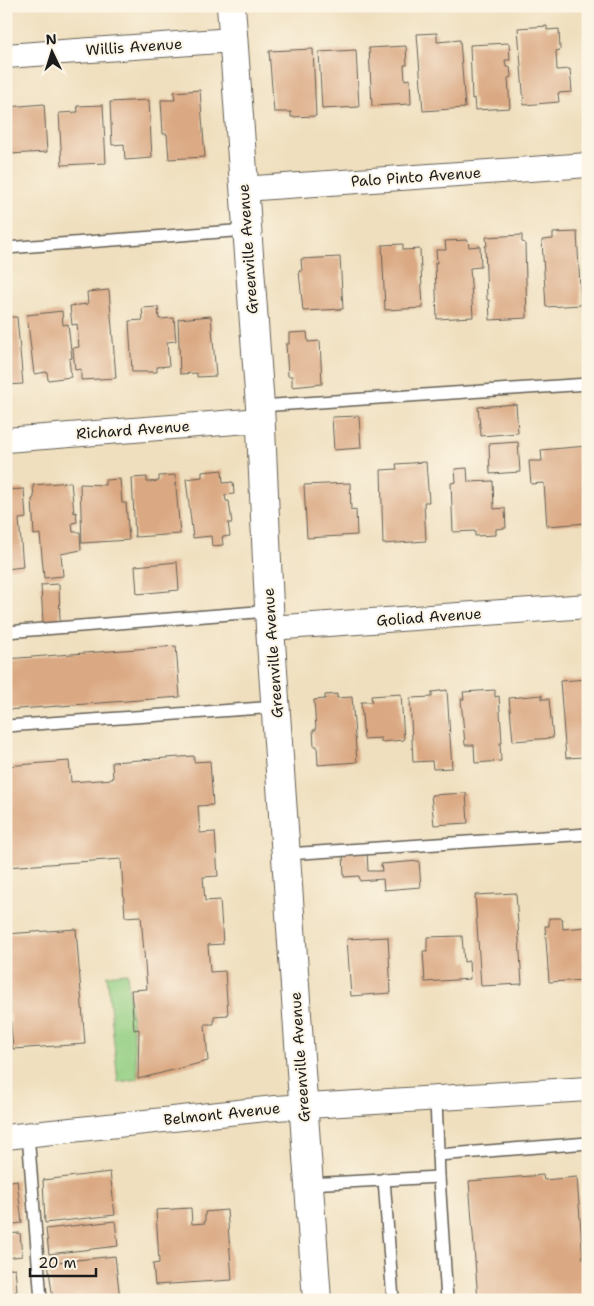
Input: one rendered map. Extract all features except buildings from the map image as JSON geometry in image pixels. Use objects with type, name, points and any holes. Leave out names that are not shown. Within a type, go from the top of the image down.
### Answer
[{"type":"main road","name":"Greenville Avenue","points":[[231,6],[260,413],[270,620],[317,1300]]},
{"type":"street","name":"Willis Avenue","points":[[6,56],[233,40]]},
{"type":"street","name":"Palo Pinto Avenue","points":[[244,189],[588,165]]},
{"type":"street","name":"Richard Avenue","points":[[6,440],[260,413]]},
{"type":"street","name":"Goliad Avenue","points":[[270,620],[588,606]]},
{"type":"street","name":"Belmont Avenue","points":[[17,1135],[275,1108],[588,1089]]},
{"type":"lane","points":[[6,248],[247,230]]},
{"type":"lane","points":[[260,413],[588,384]]},
{"type":"lane","points":[[6,632],[270,620]]},
{"type":"lane","points":[[6,726],[276,707]]},
{"type":"lane","points":[[287,854],[588,834]]},
{"type":"lane","points":[[436,1099],[447,1300]]},
{"type":"lane","points":[[17,1135],[41,1300]]},
{"type":"lane","points":[[438,1155],[588,1142]]},
{"type":"lane","points":[[308,1184],[439,1177]]},
{"type":"lane","points":[[384,1180],[392,1300]]},
{"type":"green space","points":[[127,973],[138,1079],[118,1082],[107,975]]}]
